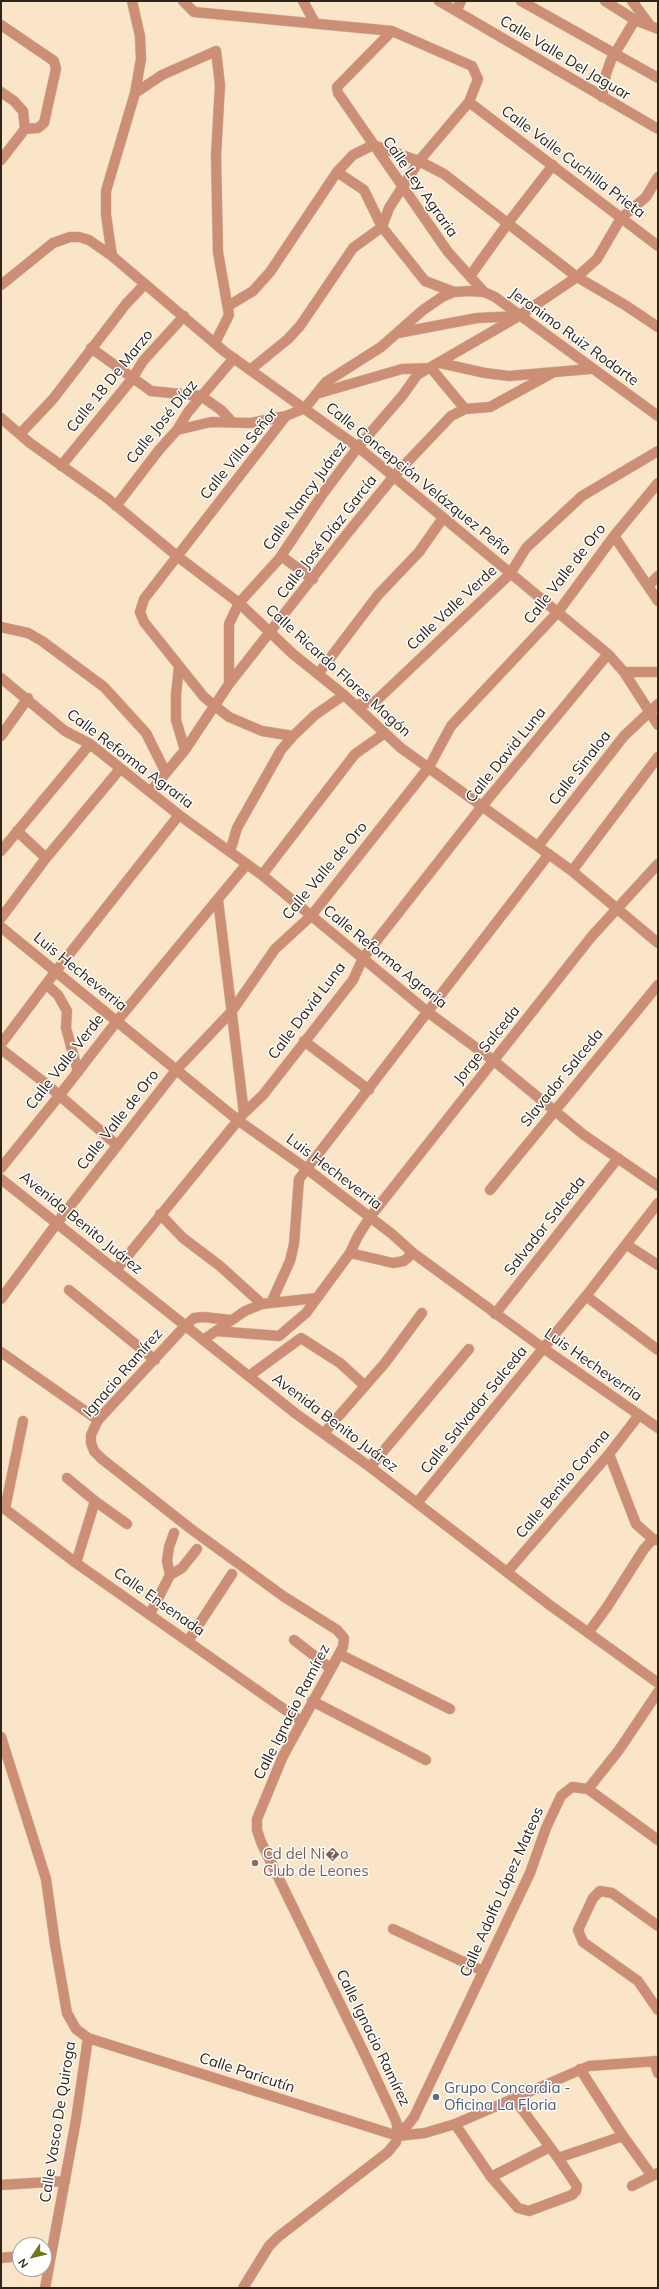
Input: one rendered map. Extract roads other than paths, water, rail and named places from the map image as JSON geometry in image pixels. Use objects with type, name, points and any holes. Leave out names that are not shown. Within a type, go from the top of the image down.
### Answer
[{"type":"street","points":[[112,256],[106,215],[106,191],[135,93],[141,59],[140,36],[132,1]]},
{"type":"street","points":[[183,1],[194,12],[392,31],[472,66],[478,79],[469,102],[419,161],[389,208],[382,227],[353,248],[300,326],[288,339],[250,370]]},
{"type":"street","points":[[303,1],[315,24]]},
{"type":"street","name":"Calle Valle Del Jaguar","points":[[439,1],[658,129]]},
{"type":"street","points":[[456,11],[461,1]]},
{"type":"street","points":[[521,1],[658,78]]},
{"type":"street","points":[[605,1],[635,20],[654,27]]},
{"type":"street","points":[[632,1],[654,27]]},
{"type":"street","points":[[602,97],[606,74],[614,53],[635,20]]},
{"type":"street","points":[[1,25],[54,61],[56,69],[44,123],[38,128],[25,128]]},
{"type":"street","name":"Calle Ley Agraria","points":[[392,31],[337,87],[338,93],[448,252],[484,292]]},
{"type":"street","points":[[135,93],[162,75],[216,50],[220,85],[216,155],[218,252],[229,315],[215,343]]},
{"type":"street","points":[[1,92],[14,101],[23,112],[25,128],[3,154]]},
{"type":"street","name":"Calle Valle Cuchilla Prieta","points":[[469,102],[658,246]]},
{"type":"street","points":[[228,306],[253,291],[270,272],[337,172],[353,155],[373,144],[419,161],[444,174],[577,277],[624,304],[658,327]]},
{"type":"street","points":[[470,276],[508,223],[553,165]]},
{"type":"street","points":[[337,172],[364,190],[382,227],[425,281],[454,292]]},
{"type":"street","points":[[520,316],[577,277],[597,258],[621,218],[646,197],[658,177]]},
{"type":"street","name":"Calle Concepción Velázquez Peña","points":[[1,286],[53,243],[70,237],[79,237],[89,240],[112,256],[234,358],[358,447],[608,654],[624,672],[658,725]]},
{"type":"street","points":[[20,434],[53,399],[126,304],[145,284]]},
{"type":"street","name":"Calle Villa Señor","points":[[180,666],[144,622],[140,612],[144,599],[177,556],[286,416],[304,408],[326,382],[381,347],[423,310],[442,297],[454,292],[469,291]]},
{"type":"street","name":"Jeronimo Ruiz Rodarte","points":[[469,291],[484,292],[495,297],[590,369],[658,416]]},
{"type":"street","name":"Calle 18 De Marzo","points":[[61,466],[132,379],[143,361],[184,316]]},
{"type":"street","name":"Calle Villa Señor","points":[[396,334],[477,318],[520,316]]},
{"type":"street","name":"Calle Nancy Juárez","points":[[229,684],[229,624],[238,603],[281,556],[322,495],[358,447],[403,394],[417,375],[520,316]]},
{"type":"street","points":[[91,348],[132,379],[151,391],[201,396],[221,410],[232,422]]},
{"type":"street","name":"Calle José Díaz","points":[[116,506],[159,450],[177,430],[188,412],[234,358]]},
{"type":"street","points":[[440,363],[485,373],[509,376],[590,369]]},
{"type":"street","points":[[315,394],[402,369],[430,368],[464,409]]},
{"type":"street","name":"Calle José Díaz García","points":[[150,792],[185,750],[229,684],[394,476],[451,416],[464,409],[490,407],[554,372]]},
{"type":"street","points":[[177,430],[211,422],[251,423],[286,416]]},
{"type":"street","name":"Calle Ricardo Flores Magón","points":[[1,418],[61,466],[116,506],[238,603],[293,654],[344,695],[401,748],[572,871],[658,943]]},
{"type":"street","name":"Calle Valle Verde","points":[[355,705],[369,703],[379,698],[510,574],[526,548],[582,496],[658,451]]},
{"type":"street","name":"Calle Valle de Oro","points":[[1,1299],[57,1223],[177,1069],[232,1011],[275,949],[311,916],[429,767],[451,726],[558,612],[614,536],[658,483]]},
{"type":"street","points":[[318,674],[378,595],[419,552],[443,518]]},
{"type":"street","points":[[614,536],[658,601]]},
{"type":"street","points":[[281,556],[313,579]]},
{"type":"street","points":[[648,586],[658,576]]},
{"type":"street","points":[[1,627],[28,633],[42,640],[104,687],[146,733],[166,773]]},
{"type":"street","name":"Calle David Luna","points":[[116,1270],[160,1214],[242,1117],[263,1095],[353,980],[362,958],[483,806],[608,654]]},
{"type":"street","points":[[180,666],[204,697],[229,717],[262,731],[292,736]]},
{"type":"street","points":[[180,666],[176,695],[176,720],[185,750]]},
{"type":"street","points":[[624,672],[658,672]]},
{"type":"street","name":"Calle Reforma Agraria","points":[[1,678],[28,698],[65,731],[90,744],[179,815],[246,865],[262,875],[429,1013],[494,1061],[554,1112],[658,1186]]},
{"type":"street","points":[[230,852],[237,828],[281,750],[292,736],[315,715],[344,695]]},
{"type":"street","points":[[1,736],[28,698]]},
{"type":"street","name":"Calle Sinaloa","points":[[538,846],[624,736],[658,704]]},
{"type":"street","points":[[262,875],[355,754],[385,733]]},
{"type":"street","points":[[3,844],[17,831],[90,744]]},
{"type":"street","points":[[572,871],[658,757]]},
{"type":"street","points":[[1,918],[46,858],[120,768]]},
{"type":"street","points":[[1,1044],[56,971],[179,815]]},
{"type":"street","points":[[17,831],[46,858]]},
{"type":"street","points":[[266,1303],[291,1255],[297,1222],[297,1185],[307,1169],[429,1013],[549,854]]},
{"type":"street","name":"Jorge Salceda","points":[[279,1336],[293,1326],[317,1298],[350,1253],[358,1236],[370,1217],[592,936],[658,864]]},
{"type":"street","name":"Calle Valle Verde","points":[[1,1168],[117,1021],[246,865]]},
{"type":"street","points":[[218,900],[232,1011],[242,1117]]},
{"type":"street","name":"Luis Hecheverria","points":[[1,927],[177,1069],[242,1117],[370,1217],[413,1253],[495,1314],[658,1428]]},
{"type":"street","points":[[46,984],[58,995],[67,1010],[66,1028],[78,1072]]},
{"type":"street","name":"Slavador Salceda","points":[[490,1190],[658,986]]},
{"type":"street","points":[[304,1041],[369,1090]]},
{"type":"street","points":[[1,1049],[117,1145]]},
{"type":"street","name":"Salvador Salceda","points":[[495,1314],[618,1158]]},
{"type":"street","name":"Avenida Benito Juárez","points":[[1,1179],[249,1376],[588,1633],[658,1683]]},
{"type":"street","name":"Calle Salvador Salceda","points":[[417,1503],[628,1244],[658,1203]]},
{"type":"street","points":[[160,1214],[183,1238],[266,1303]]},
{"type":"street","points":[[628,1244],[658,1265]]},
{"type":"street","points":[[350,1253],[393,1263],[404,1261],[413,1253]]},
{"type":"street","points":[[69,1290],[155,1360]]},
{"type":"street","points":[[586,1296],[658,1350]]},
{"type":"street","points":[[203,1340],[231,1320],[266,1303],[317,1298]]},
{"type":"street","points":[[324,1433],[364,1385],[385,1363],[422,1313]]},
{"type":"street","points":[[185,1326],[194,1318],[203,1317],[231,1320]]},
{"type":"street","name":"Ignacio Ramírez","points":[[90,1443],[91,1435],[98,1420],[185,1326]]},
{"type":"street","points":[[216,1331],[301,1338],[340,1363],[364,1385]]},
{"type":"street","points":[[249,1376],[301,1338]]},
{"type":"street","points":[[370,1467],[469,1348]]},
{"type":"street","points":[[1,1352],[98,1420]]},
{"type":"street","name":"Calle Benito Corona","points":[[508,1572],[609,1454],[639,1415]]},
{"type":"street","points":[[3,1508],[23,1421]]},
{"type":"street","name":"Calle Ignacio Ramírez","points":[[90,1443],[94,1451],[102,1459],[191,1530],[283,1596],[337,1630],[344,1638],[339,1654],[283,1756],[257,1819],[257,1830],[261,1842],[396,2121],[398,2133]]},
{"type":"street","points":[[588,1633],[607,1607],[644,1549],[656,1539],[636,1524],[609,1454]]},
{"type":"street","points":[[67,1478],[95,1501],[127,1524]]},
{"type":"street","points":[[76,1563],[95,1501]]},
{"type":"street","name":"Calle Ensenada","points":[[3,1508],[76,1563],[301,1721]]},
{"type":"street","points":[[170,1575],[167,1561],[169,1547],[174,1533]]},
{"type":"street","points":[[150,1614],[170,1575],[182,1568],[197,1549]]},
{"type":"street","points":[[188,1641],[232,1574]]},
{"type":"street","points":[[294,1640],[330,1668]]},
{"type":"street","points":[[339,1654],[450,1709]]},
{"type":"street","points":[[658,1692],[619,1750],[588,1789],[658,1840]]},
{"type":"street","points":[[312,1701],[426,1760]]},
{"type":"street","name":"Calle Vasco De Quiroga","points":[[1,1737],[46,1878],[67,2013],[76,2029],[88,2038],[78,2113],[51,2237]]},
{"type":"street","name":"Calle Adolfo López Mateos","points":[[243,2288],[270,2246],[278,2237],[388,2152],[398,2133],[411,2122],[530,1873],[546,1828],[561,1796],[572,1787],[588,1789]]},
{"type":"street","points":[[658,1926],[612,1893],[600,1891],[593,1898],[578,1930],[583,1942],[638,1981],[658,2010]]},
{"type":"street","points":[[393,1929],[483,1971]]},
{"type":"street","name":"Calle Paricutín","points":[[88,2038],[398,2133]]},
{"type":"street","points":[[398,2133],[425,2133],[455,2124],[513,2097],[580,2069],[597,2064],[656,2061],[658,2073]]},
{"type":"street","points":[[580,2069],[623,2136],[655,2174],[632,2186]]},
{"type":"street","points":[[455,2124],[491,2177],[518,2208],[529,2211],[572,2195],[576,2191],[577,2186],[513,2097]]},
{"type":"street","points":[[558,2158],[623,2136]]},
{"type":"street","points":[[491,2177],[550,2147]]},
{"type":"street","points":[[1,2185],[64,2181]]},
{"type":"street","points":[[1,2258],[12,2257]]},
{"type":"street","name":"Calle Vasco De Quiroga","points":[[45,2288],[46,2277]]},
{"type":"place","name":"Cd del Ni�o Club de Leones","points":[[255,1863]]},
{"type":"place","name":"Grupo Concordia - Oficina La Floria","points":[[436,2097]]}]
